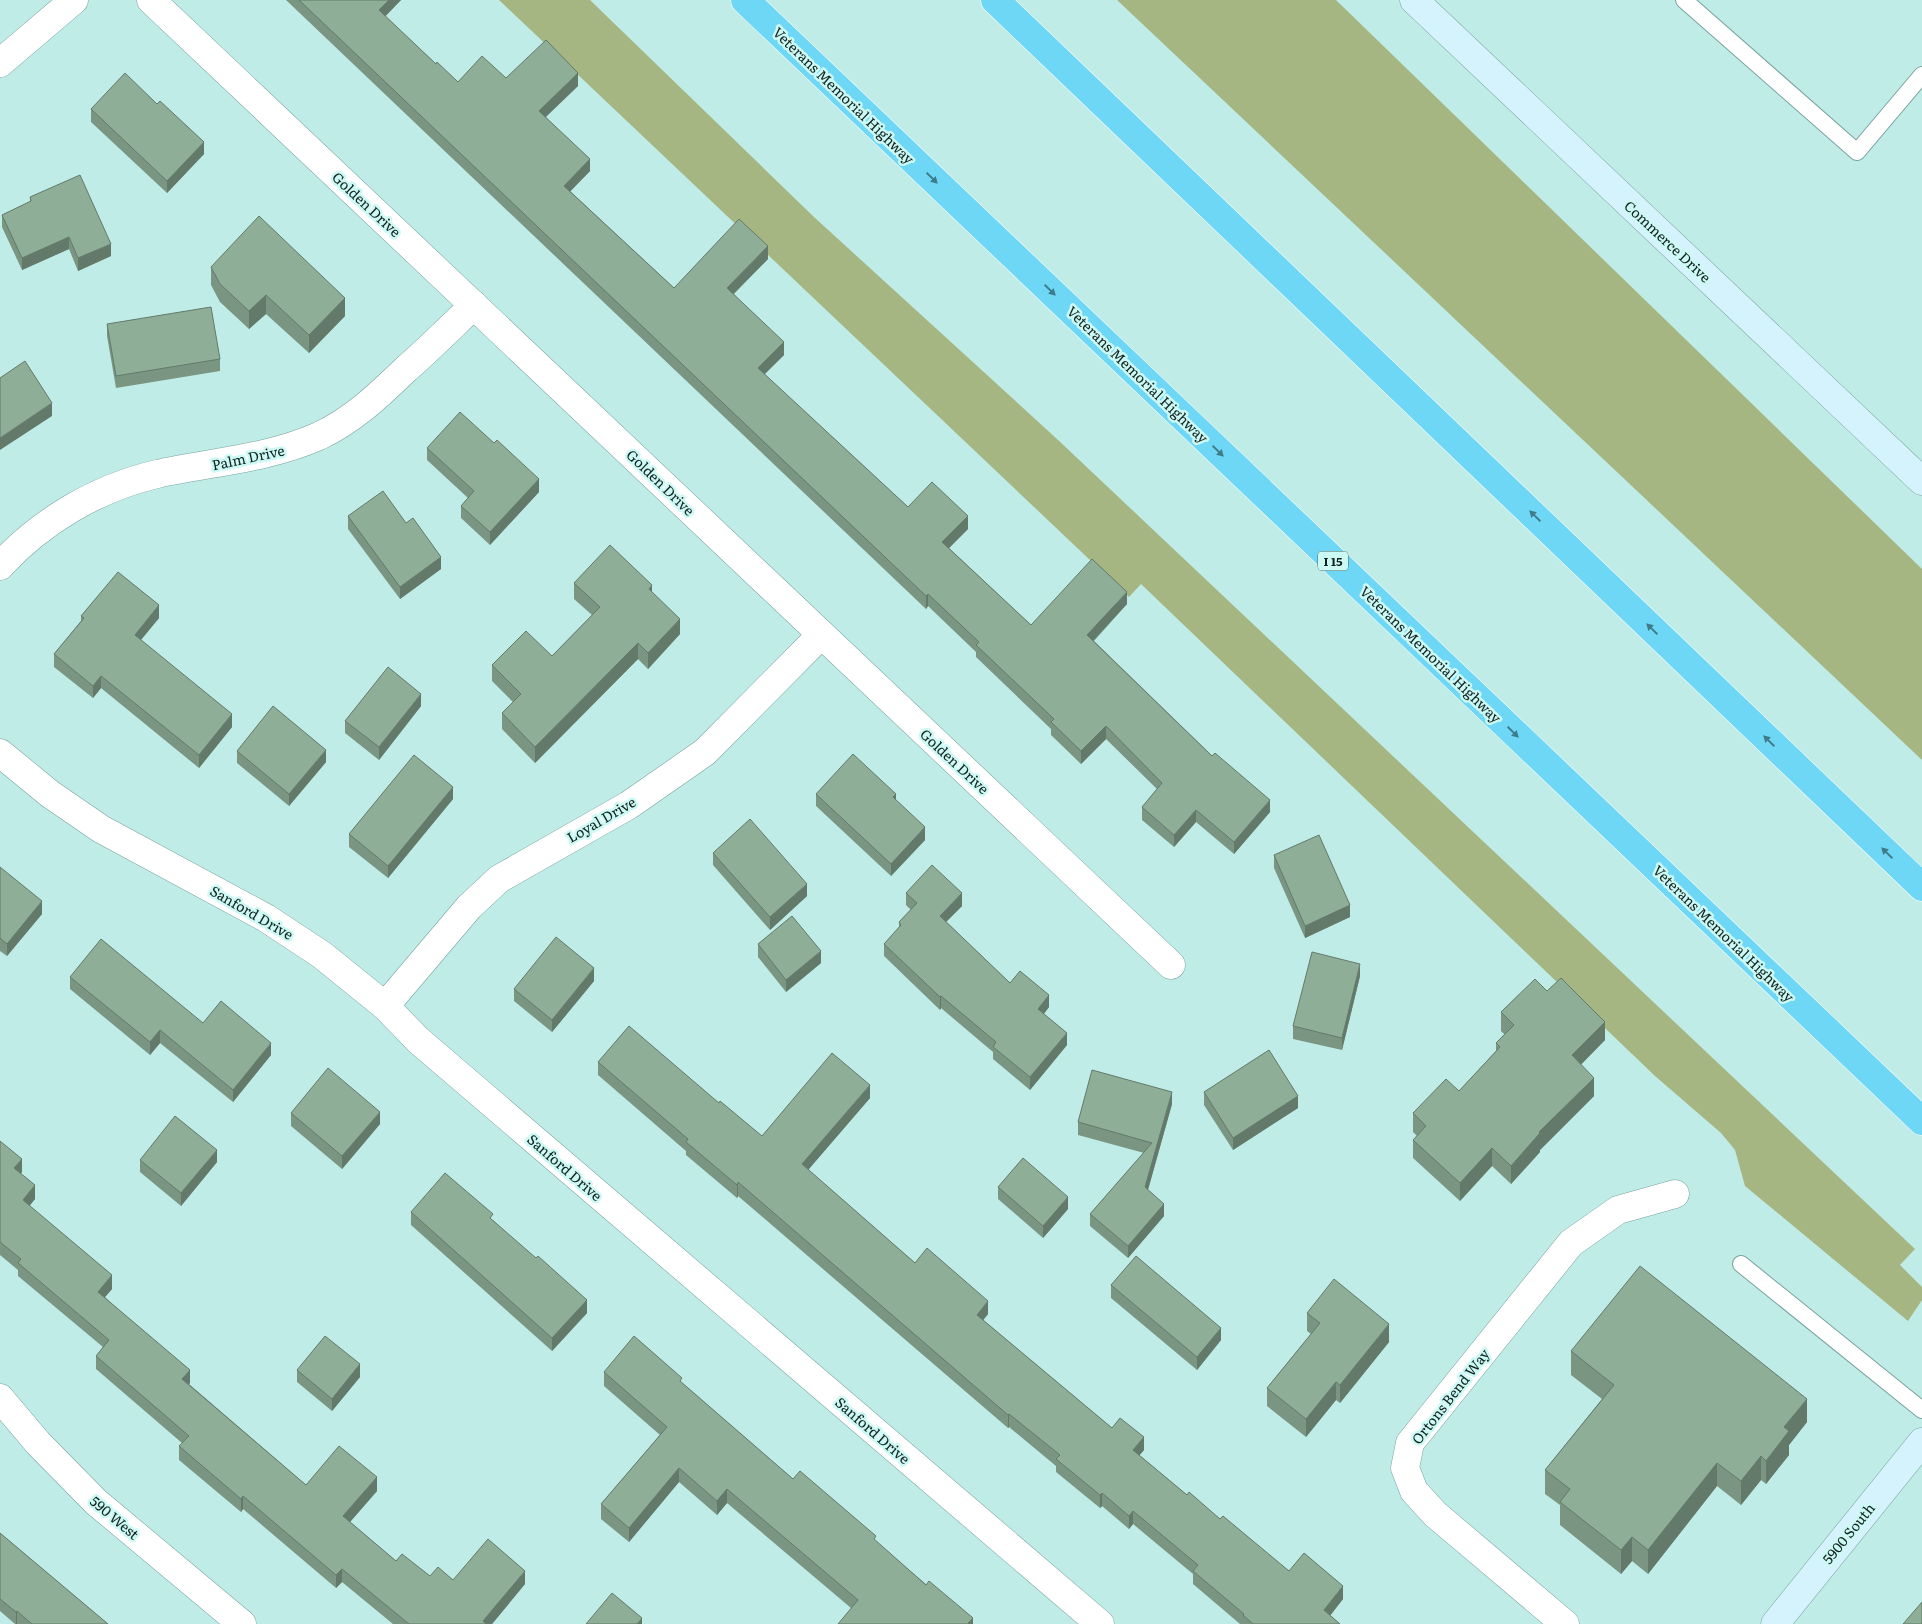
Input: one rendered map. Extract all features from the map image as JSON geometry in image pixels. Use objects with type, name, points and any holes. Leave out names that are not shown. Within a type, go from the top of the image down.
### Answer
[{"type":"highway","name":"Veterans Memorial Highway","points":[[744,0],[1922,1121]]},
{"type":"highway","points":[[995,0],[1922,887]]},
{"type":"street","points":[[0,63],[74,0]]},
{"type":"street","name":"Golden Drive","points":[[150,0],[1171,964]]},
{"type":"street","name":"Commerce Drive","points":[[1414,0],[1922,481]]},
{"type":"street","name":"Palm Drive","points":[[0,566],[37,532],[76,506],[114,487],[157,474],[288,449],[354,417],[474,305]]},
{"type":"street","name":"Loyal Drive","points":[[386,1006],[469,907],[499,879],[629,805],[705,752],[821,635]]},
{"type":"street","name":"Sanford Drive","points":[[0,754],[50,794],[101,830],[266,918],[322,955],[386,1006],[425,1047],[1100,1624]]},
{"type":"street","name":"Ortons Bend Way","points":[[1565,1624],[1434,1514],[1414,1491],[1406,1468],[1410,1443],[1571,1243],[1618,1210],[1675,1194]]},
{"type":"street","name":"590 West","points":[[0,1398],[38,1443],[96,1502],[242,1624]]},
{"type":"street","name":"5900 South","points":[[1775,1624],[1922,1442]]},
{"type":"lane","points":[[1684,0],[1857,152],[1922,75]]},
{"type":"lane","points":[[1741,1264],[1922,1410]]},
{"type":"green space","points":[[499,0],[590,0],[814,217],[1057,439],[1915,1249],[1900,1265],[1922,1287],[1922,1300],[1908,1321],[1745,1186],[1735,1150],[1721,1133],[1655,1076],[1141,584],[1129,597]]},
{"type":"green space","points":[[1117,0],[1336,0],[1922,569],[1922,760]]},
{"type":"building","points":[[299,0],[389,0],[379,10],[436,64],[437,62],[458,82],[482,56],[506,78],[546,40],[578,73],[539,111],[590,159],[564,186],[674,288],[739,219],[768,246],[727,288],[784,342],[758,368],[908,507],[932,482],[968,516],[942,542],[1031,625],[1092,559],[1127,592],[1087,635],[1212,756],[1215,753],[1270,800],[1234,842],[1196,810],[1174,835],[1142,807],[1162,783],[1106,726],[1081,751],[1051,722],[1054,719],[976,645],[979,642],[928,594],[926,596]]},
{"type":"building","points":[[125,73],[157,104],[160,101],[204,142],[167,181],[91,109]]},
{"type":"building","points":[[80,175],[111,244],[78,258],[69,237],[22,258],[2,215],[31,201],[30,197]]},
{"type":"building","points":[[259,216],[345,298],[309,335],[266,295],[249,311],[220,284],[211,267]]},
{"type":"building","points":[[211,307],[220,359],[116,376],[107,324]]},
{"type":"building","points":[[25,361],[52,403],[0,438],[0,378]]},
{"type":"building","points":[[460,412],[494,443],[497,440],[539,479],[490,532],[461,506],[474,491],[427,448]]},
{"type":"building","points":[[383,491],[406,523],[413,518],[441,557],[400,587],[348,516]]},
{"type":"building","points":[[610,545],[652,585],[649,589],[680,619],[648,653],[638,643],[535,747],[502,713],[521,694],[492,665],[526,631],[552,656],[600,607],[574,583]]},
{"type":"building","points":[[118,572],[159,605],[135,635],[232,714],[199,755],[101,676],[93,686],[54,654],[84,618],[81,616]]},
{"type":"building","points":[[388,667],[421,694],[379,747],[345,721]]},
{"type":"building","points":[[273,706],[326,750],[289,794],[237,751]]},
{"type":"building","points":[[853,754],[896,794],[893,797],[925,827],[891,864],[816,794]]},
{"type":"building","points":[[414,755],[453,787],[388,866],[349,834]]},
{"type":"building","points":[[750,819],[807,884],[770,917],[713,853]]},
{"type":"building","points":[[1319,835],[1350,905],[1305,926],[1274,855]]},
{"type":"building","points":[[932,865],[962,893],[940,916],[1010,983],[1020,971],[1049,995],[1038,1009],[1067,1033],[1030,1077],[993,1047],[996,1042],[940,997],[884,944],[901,925],[899,922],[917,903],[906,893]]},
{"type":"building","points":[[0,867],[42,901],[7,944],[0,938]]},
{"type":"building","points":[[792,916],[821,951],[786,980],[758,944]]},
{"type":"building","points":[[556,937],[594,968],[552,1020],[514,989]]},
{"type":"building","points":[[101,939],[203,1023],[221,1001],[271,1043],[233,1090],[160,1030],[150,1042],[70,977]]},
{"type":"building","points":[[1312,952],[1360,964],[1342,1038],[1293,1026]]},
{"type":"building","points":[[1561,978],[1605,1022],[1572,1055],[1594,1078],[1539,1132],[1511,1166],[1492,1148],[1460,1183],[1413,1140],[1426,1126],[1413,1113],[1446,1079],[1459,1091],[1500,1047],[1496,1043],[1514,1025],[1501,1012],[1535,979],[1547,991]]},
{"type":"building","points":[[629,1026],[719,1103],[720,1101],[762,1136],[832,1053],[870,1085],[802,1164],[915,1263],[927,1248],[988,1301],[977,1315],[1112,1428],[1120,1418],[1144,1437],[1133,1450],[1187,1495],[1189,1492],[1220,1519],[1223,1516],[1289,1571],[1304,1553],[1343,1586],[1324,1610],[1340,1624],[1253,1624],[1244,1614],[1193,1571],[1198,1565],[1133,1511],[1129,1516],[1102,1493],[1100,1495],[1056,1459],[1060,1455],[1008,1415],[738,1182],[737,1185],[686,1142],[688,1139],[598,1062]]},
{"type":"building","points":[[1269,1050],[1298,1096],[1233,1138],[1204,1092]]},
{"type":"building","points":[[328,1068],[380,1112],[342,1156],[291,1113]]},
{"type":"building","points":[[1092,1070],[1172,1092],[1145,1187],[1164,1204],[1128,1246],[1090,1214],[1152,1143],[1078,1122]]},
{"type":"building","points":[[175,1116],[217,1150],[181,1193],[140,1160]]},
{"type":"building","points":[[0,1141],[22,1159],[14,1168],[35,1185],[23,1200],[112,1275],[98,1292],[190,1370],[182,1379],[306,1485],[339,1446],[377,1477],[343,1516],[396,1561],[402,1554],[430,1576],[438,1567],[453,1580],[488,1539],[525,1571],[483,1621],[486,1624],[409,1624],[342,1569],[336,1575],[243,1496],[241,1499],[179,1446],[189,1436],[96,1356],[109,1340],[18,1263],[21,1259],[0,1242]]},
{"type":"building","points":[[1023,1158],[1068,1197],[1043,1226],[998,1187]]},
{"type":"building","points":[[445,1173],[493,1214],[490,1218],[536,1258],[538,1256],[587,1300],[552,1338],[411,1212]]},
{"type":"building","points":[[1136,1256],[1221,1328],[1197,1357],[1111,1285]]},
{"type":"building","points":[[1640,1266],[1807,1399],[1784,1427],[1789,1431],[1766,1461],[1761,1456],[1741,1481],[1717,1463],[1648,1550],[1632,1537],[1621,1550],[1560,1502],[1570,1489],[1545,1470],[1614,1385],[1571,1351]]},
{"type":"building","points":[[1334,1279],[1389,1324],[1340,1385],[1336,1382],[1306,1419],[1267,1388],[1320,1323],[1307,1313]]},
{"type":"building","points":[[325,1336],[360,1364],[332,1399],[297,1370]]},
{"type":"building","points":[[634,1336],[682,1378],[680,1381],[793,1479],[800,1471],[876,1536],[874,1539],[926,1585],[929,1581],[973,1618],[969,1624],[838,1624],[858,1600],[727,1489],[717,1501],[679,1468],[629,1528],[601,1504],[667,1427],[604,1372]]},
{"type":"building","points":[[0,1533],[108,1624],[32,1624],[0,1599]]},
{"type":"building","points":[[612,1593],[642,1618],[637,1624],[586,1624]]},
{"type":"building","points":[[1922,1602],[1922,1624],[1903,1624]]}]
